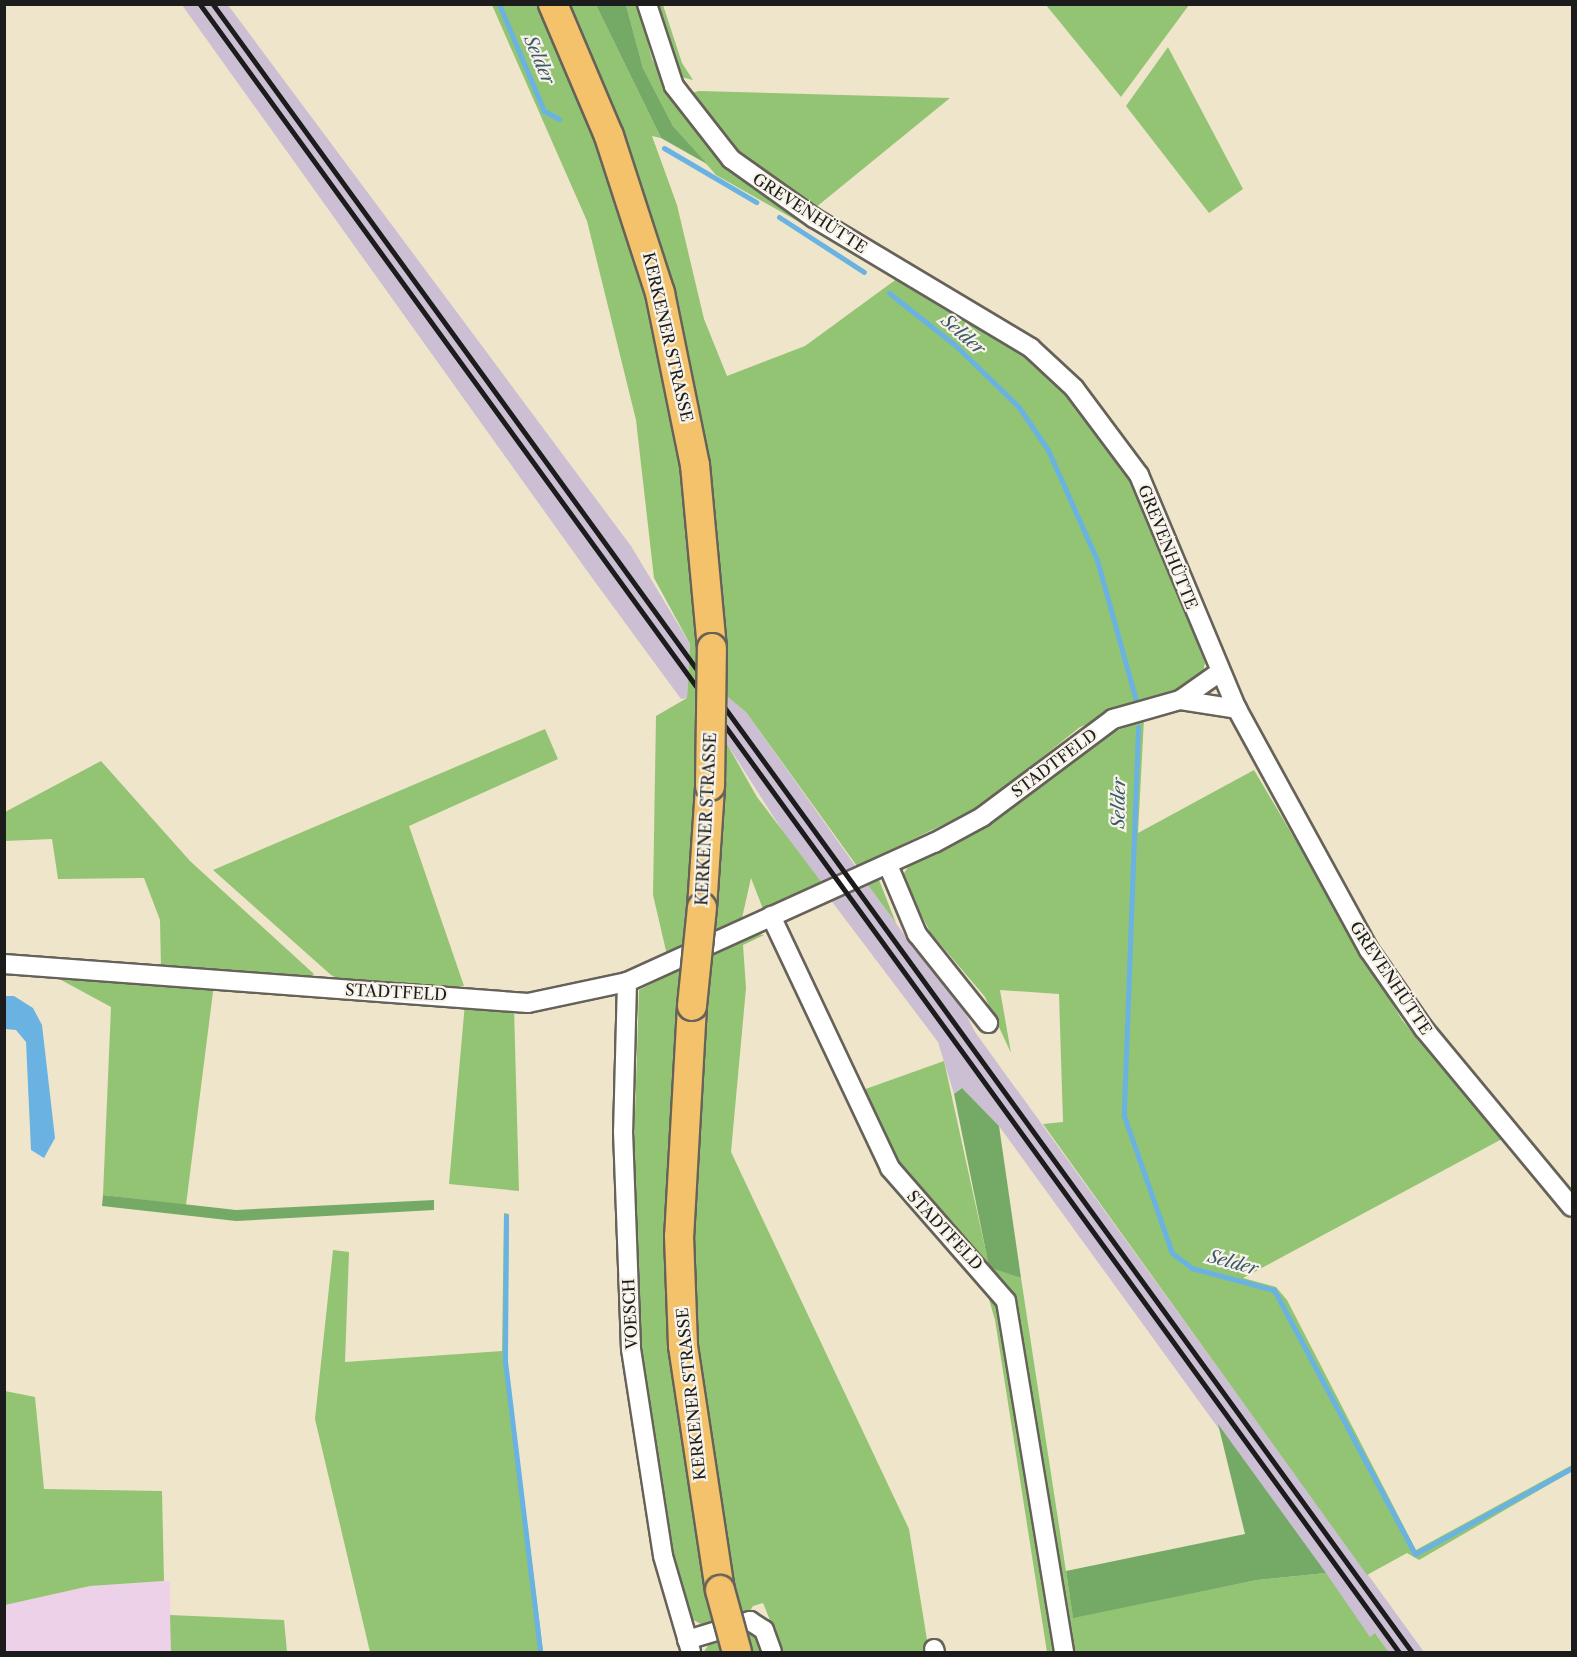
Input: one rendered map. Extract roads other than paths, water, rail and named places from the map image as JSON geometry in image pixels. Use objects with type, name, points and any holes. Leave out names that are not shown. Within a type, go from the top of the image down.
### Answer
[{"type":"main road","name":"KERKENER STRASSE","points":[[553,4],[609,136],[660,293],[696,465],[712,648],[710,786],[702,908],[692,1006],[679,1236],[683,1346],[720,1590],[737,1653]]},
{"type":"street","name":"GREVENHÜTTE","points":[[647,4],[674,86],[731,159],[814,218],[1031,348],[1074,388],[1139,475],[1237,709],[1369,950],[1424,1029],[1572,1207]]},
{"type":"street","name":"STADTFELD","points":[[4,964],[528,1003],[627,982],[888,865],[982,817],[1113,719],[1180,700],[1220,672]]},
{"type":"street","name":"STADTFELD","points":[[1180,700],[1237,709]]},
{"type":"street","points":[[888,865],[917,934],[988,1023]]},
{"type":"street","name":"STADTFELD","points":[[771,916],[890,1168],[1005,1301],[1064,1653]]},
{"type":"street","name":"VOESCH","points":[[627,982],[623,1131],[631,1349],[663,1556],[689,1646],[750,1621],[764,1630],[772,1653]]},
{"type":"water","points":[[5,996],[14,996],[33,1008],[42,1025],[55,1138],[44,1158],[31,1150],[26,1042],[16,1030],[5,1029]]},
{"type":"waterway","name":"Selder","points":[[499,4],[544,111],[559,119]]},
{"type":"waterway","name":"Selder","points":[[664,148],[756,202]]},
{"type":"waterway","name":"Selder","points":[[779,217],[864,272]]},
{"type":"waterway","name":"Selder","points":[[889,293],[955,345],[1018,406],[1048,450],[1097,560],[1136,701]]},
{"type":"waterway","name":"Selder","points":[[1138,727],[1124,1116],[1172,1253],[1192,1268],[1274,1290],[1415,1554],[1572,1468]]},
{"type":"waterway","points":[[506,1216],[505,1361],[540,1652]]},
{"type":"railway","points":[[200,4],[1399,1652]]},
{"type":"railway","points":[[213,4],[1412,1652]]}]
